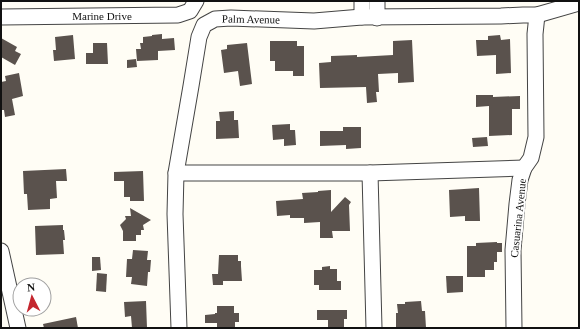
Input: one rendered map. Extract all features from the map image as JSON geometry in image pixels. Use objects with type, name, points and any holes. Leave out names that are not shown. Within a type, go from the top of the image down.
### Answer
[{"type":"street","name":"Marine Drive","points":[[1,17],[178,15],[190,12],[196,1]]},
{"type":"street","points":[[362,1],[362,17]]},
{"type":"street","points":[[377,1],[377,18]]},
{"type":"street","name":"Palm Avenue","points":[[180,328],[175,214],[176,174],[199,37],[204,25],[215,19],[231,18],[314,21],[362,17],[536,15],[579,4]]},
{"type":"street","name":"Casuarina Avenue","points":[[514,328],[513,250],[520,180],[524,168],[530,158],[536,137],[536,15]]},
{"type":"street","points":[[176,174],[370,173],[524,168]]},
{"type":"street","points":[[370,173],[374,328]]},
{"type":"street","points":[[1,251],[18,328]]},
{"type":"building","points":[[162,34],[162,39],[174,38],[175,50],[158,51],[158,60],[137,61],[136,49],[141,49],[140,43],[143,43],[143,37]]},
{"type":"building","points":[[73,35],[75,59],[54,61],[53,50],[56,50],[55,37]]},
{"type":"building","points":[[500,35],[501,40],[510,39],[511,73],[496,74],[496,55],[477,56],[476,40],[488,40],[488,36]]},
{"type":"building","points":[[1,38],[17,47],[15,51],[21,54],[15,65],[1,57]]},
{"type":"building","points":[[412,40],[414,82],[398,83],[398,73],[378,74],[379,92],[376,92],[377,102],[367,103],[366,87],[320,88],[319,63],[331,62],[331,56],[357,55],[357,57],[393,55],[393,41]]},
{"type":"building","points":[[270,41],[297,41],[297,46],[304,46],[304,76],[293,76],[293,71],[275,71],[275,61],[270,61]]},
{"type":"building","points":[[93,43],[107,43],[108,64],[86,64],[86,53],[93,53]]},
{"type":"building","points":[[247,43],[252,84],[240,86],[238,71],[224,73],[221,50],[227,49],[227,45]]},
{"type":"building","points":[[136,59],[137,67],[127,68],[127,60]]},
{"type":"building","points":[[19,73],[23,96],[12,99],[15,115],[5,117],[4,110],[1,110],[1,82],[6,81],[5,76]]},
{"type":"building","points":[[476,95],[493,95],[493,97],[520,96],[520,109],[512,109],[512,135],[489,136],[489,106],[476,107]]},
{"type":"building","points":[[234,111],[234,120],[238,120],[239,138],[216,139],[216,121],[220,121],[219,112]]},
{"type":"building","points":[[290,124],[290,130],[295,130],[296,145],[284,146],[284,139],[273,140],[272,125]]},
{"type":"building","points":[[343,127],[361,127],[361,148],[346,149],[346,145],[320,146],[320,131],[343,131]]},
{"type":"building","points":[[487,137],[488,146],[473,147],[472,138]]},
{"type":"building","points":[[66,169],[67,181],[56,181],[57,198],[50,199],[50,209],[28,210],[27,194],[24,194],[23,171]]},
{"type":"building","points":[[143,171],[144,201],[130,201],[130,197],[124,197],[124,181],[114,181],[114,172]]},
{"type":"building","points":[[479,188],[480,221],[465,221],[465,216],[450,217],[449,190]]},
{"type":"building","points":[[331,190],[331,212],[345,197],[351,202],[349,205],[350,231],[332,231],[333,238],[320,238],[320,222],[304,223],[304,218],[290,218],[290,215],[277,216],[276,201],[303,199],[302,193]]},
{"type":"building","points":[[130,208],[151,220],[143,225],[144,230],[141,230],[141,235],[136,235],[136,241],[123,241],[123,231],[120,225],[126,219],[125,216],[131,216]]},
{"type":"building","points":[[63,225],[65,240],[63,240],[64,254],[36,255],[35,226]]},
{"type":"building","points":[[476,243],[502,243],[502,252],[497,252],[497,262],[494,262],[494,270],[485,270],[485,277],[467,277],[467,246],[476,246]]},
{"type":"building","points":[[133,250],[148,251],[147,260],[151,260],[147,286],[131,284],[132,277],[126,277],[127,259],[132,259]]},
{"type":"building","points":[[219,255],[238,255],[238,261],[241,261],[242,281],[223,281],[223,285],[213,285],[212,274],[218,274]]},
{"type":"building","points":[[92,257],[100,257],[101,270],[92,271]]},
{"type":"building","points":[[330,266],[330,269],[337,269],[337,281],[341,281],[341,290],[319,290],[319,285],[314,285],[314,270],[322,270],[322,267]]},
{"type":"building","points":[[97,273],[107,274],[106,292],[96,291]]},
{"type":"building","points":[[446,276],[463,276],[463,292],[447,293]]},
{"type":"building","points":[[146,301],[147,328],[132,328],[131,316],[125,317],[124,302]]},
{"type":"building","points":[[421,301],[422,311],[425,311],[426,328],[396,328],[396,313],[398,313],[397,304]]},
{"type":"building","points":[[217,306],[234,306],[234,313],[239,313],[239,322],[235,322],[235,328],[217,328],[217,323],[205,323],[205,315],[217,313]]},
{"type":"building","points":[[317,310],[347,310],[347,319],[344,319],[344,328],[328,328],[328,320],[317,320]]},
{"type":"building","points":[[76,317],[78,328],[44,328],[43,324]]}]
